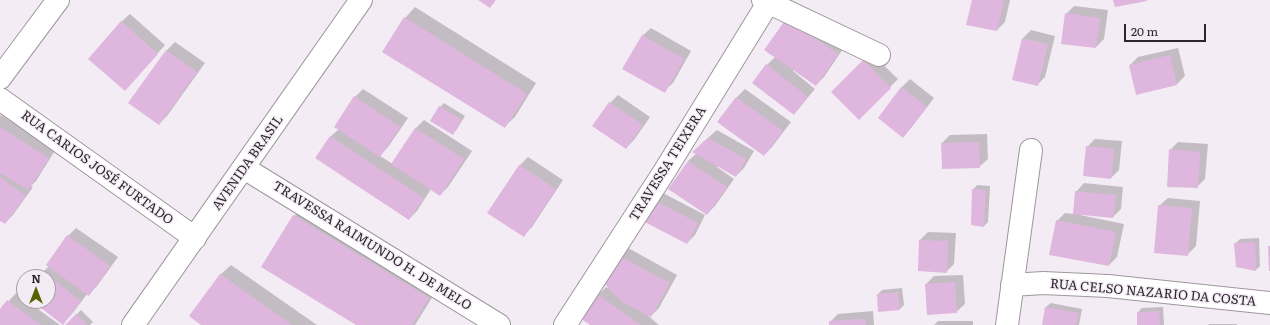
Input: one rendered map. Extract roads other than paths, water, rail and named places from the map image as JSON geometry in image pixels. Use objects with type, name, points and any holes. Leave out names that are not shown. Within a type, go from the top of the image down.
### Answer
[{"type":"street","points":[[0,78],[58,0]]},
{"type":"street","name":"AVENIDA BRASIL","points":[[133,325],[362,0]]},
{"type":"street","points":[[765,1],[879,56]]},
{"type":"street","name":"TRAVESSA TEIXERA","points":[[565,325],[660,178],[765,1]]},
{"type":"street","name":"RUA CARIOS JOSÉ FURTADO","points":[[0,99],[195,238]]},
{"type":"street","points":[[1007,325],[1031,150]]},
{"type":"street","name":"TRAVESSA RAIMUNDO H. DE MELO","points":[[244,168],[499,325]]},
{"type":"street","name":"RUA CELSO NAZARIO DA COSTA","points":[[1012,285],[1043,283],[1108,286],[1270,303]]}]
